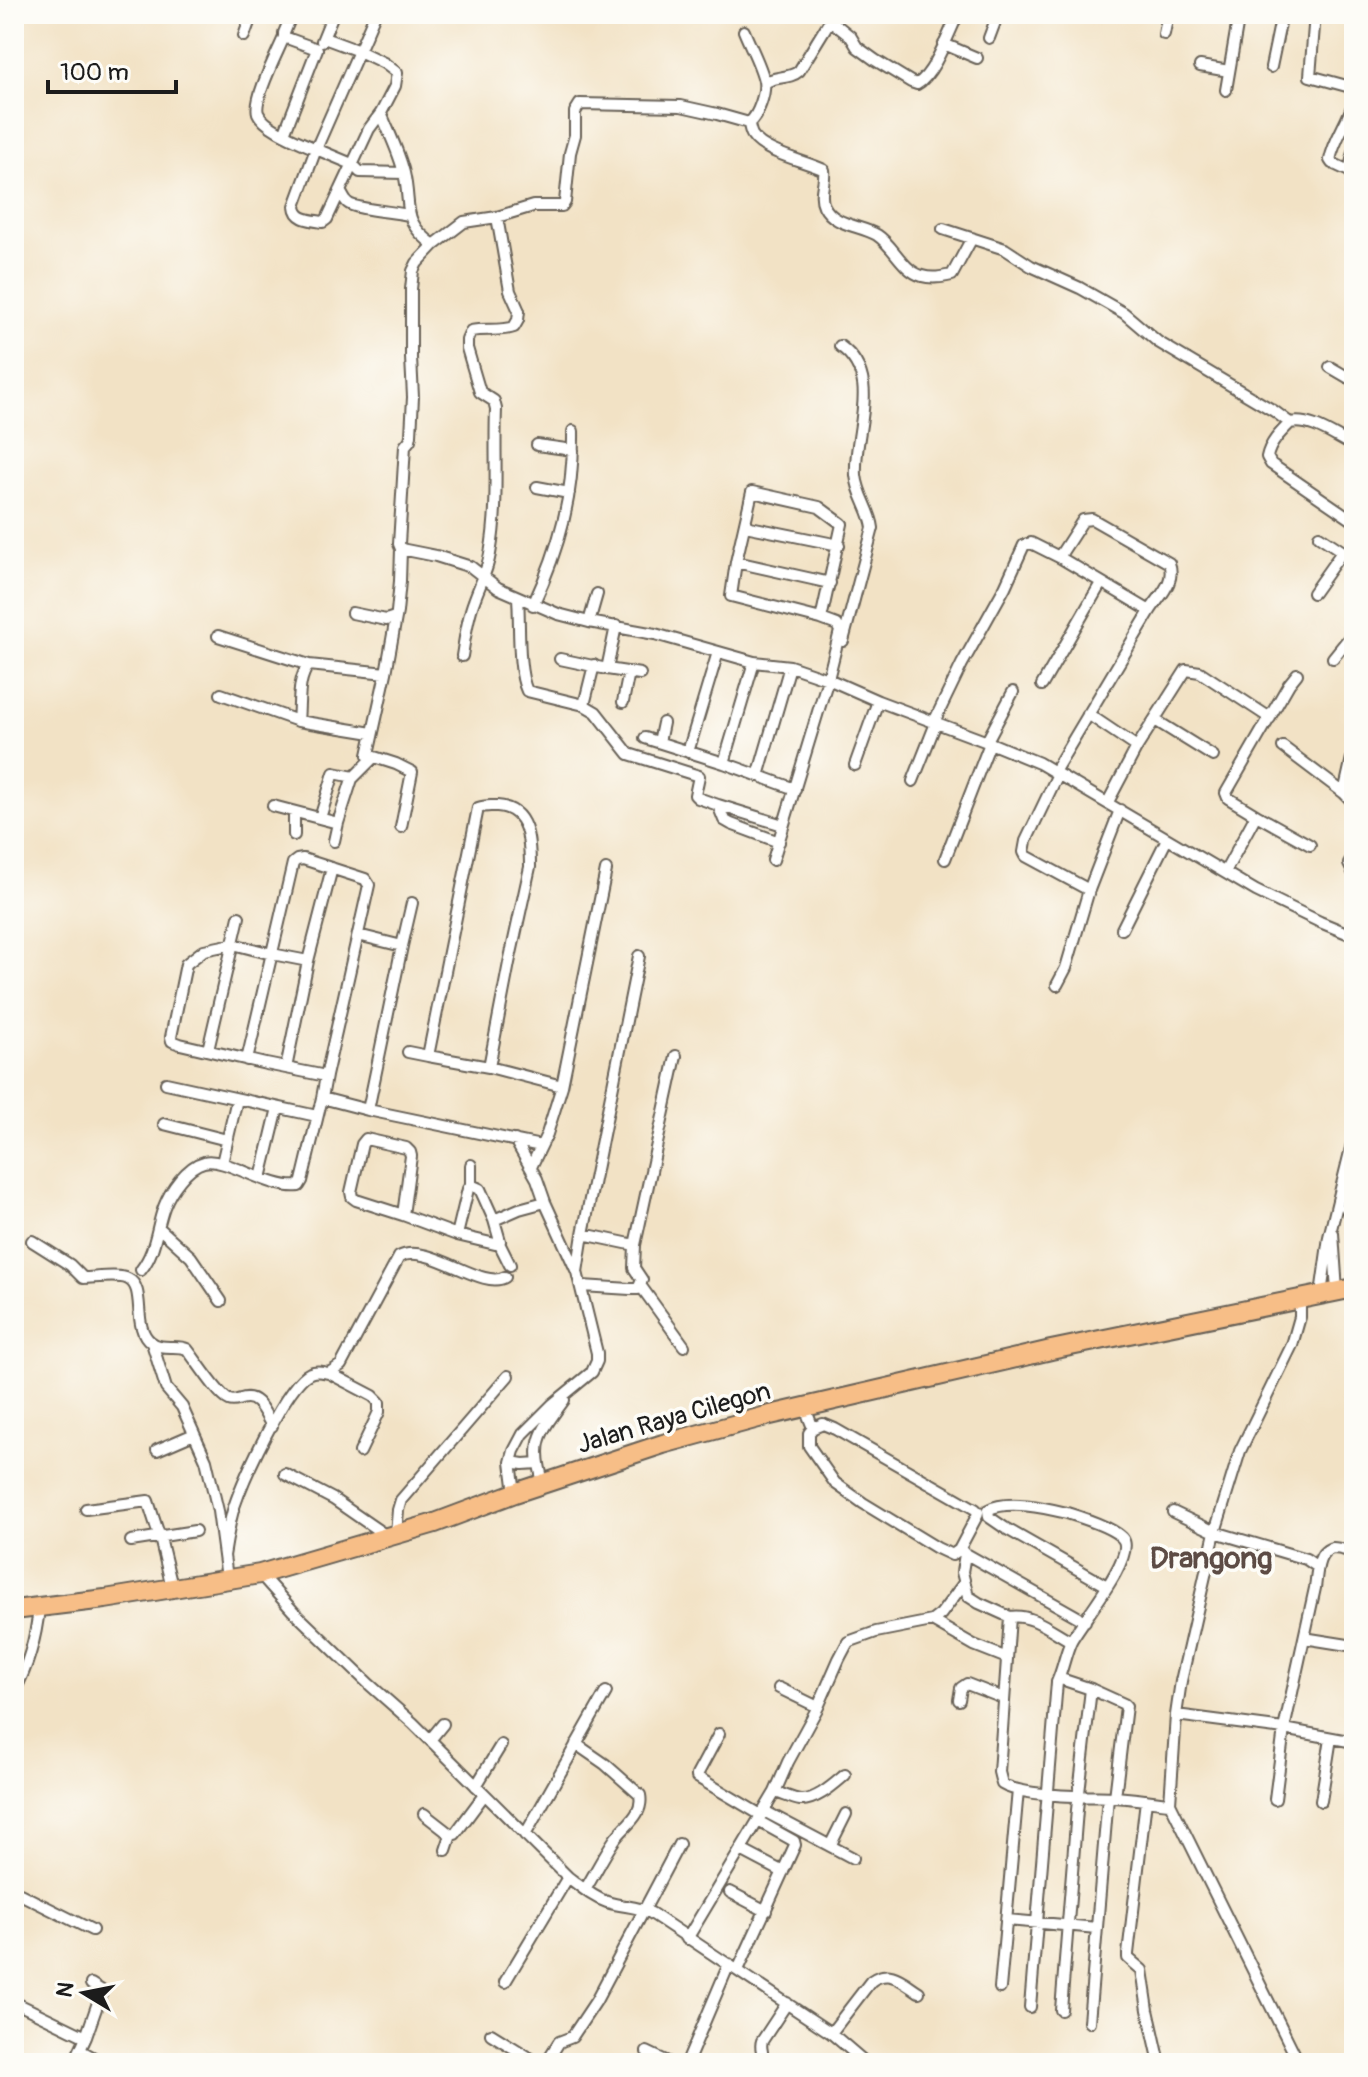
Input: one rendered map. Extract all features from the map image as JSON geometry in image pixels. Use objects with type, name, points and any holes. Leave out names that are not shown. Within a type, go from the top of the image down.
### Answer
[{"type":"highway","name":"Jalan Raya Cilegon","points":[[14,1610],[260,1574],[435,1523],[663,1444],[766,1416],[1051,1350],[1337,1291]]},
{"type":"street","points":[[244,36],[252,14]]},
{"type":"street","points":[[276,14],[291,17],[259,96],[259,115],[284,134],[352,164],[360,172],[404,173]]},
{"type":"street","points":[[284,134],[331,17],[316,14]]},
{"type":"street","points":[[324,38],[359,51],[384,63],[397,73],[398,79],[369,129],[323,222],[298,216],[295,206],[316,149],[359,51],[375,14]]},
{"type":"street","points":[[765,83],[769,79],[794,75],[799,71],[832,17],[857,47],[917,84],[923,81],[958,14]]},
{"type":"street","points":[[989,38],[998,14]]},
{"type":"street","points":[[1164,34],[1168,14]]},
{"type":"street","points":[[1226,90],[1239,14]]},
{"type":"street","points":[[1271,67],[1282,14]]},
{"type":"street","points":[[1315,14],[1310,76],[1354,88]]},
{"type":"street","points":[[744,31],[765,83],[759,111],[749,123]]},
{"type":"street","points":[[284,37],[317,49]]},
{"type":"street","points":[[944,44],[977,58]]},
{"type":"street","points":[[1200,66],[1229,71]]},
{"type":"street","points":[[1354,101],[1337,136],[1330,157],[1332,163],[1351,173],[1354,152]]},
{"type":"street","points":[[401,827],[412,772],[368,755],[386,673],[400,581],[405,446],[411,439],[413,397],[413,271],[434,245],[464,222],[497,217],[533,206],[562,206],[575,135],[575,112],[580,104],[681,106],[749,123]]},
{"type":"street","points":[[381,113],[404,173],[408,215],[419,233],[434,245]]},
{"type":"street","points":[[749,123],[753,137],[766,146],[824,170],[822,198],[825,209],[838,220],[882,239],[907,267],[920,276],[952,275],[972,238]]},
{"type":"street","points":[[340,191],[346,201],[357,208],[408,215]]},
{"type":"street","points":[[462,656],[474,601],[490,556],[494,519],[496,409],[494,401],[480,392],[467,340],[471,331],[514,327],[519,311],[510,291],[497,217]]},
{"type":"street","points":[[943,229],[1005,249],[1031,266],[1080,288],[1124,313],[1158,342],[1290,423]]},
{"type":"street","points":[[773,860],[830,680],[873,528],[872,518],[861,497],[856,471],[863,382],[857,361],[840,346]]},
{"type":"street","points":[[1330,367],[1354,381]]},
{"type":"street","points":[[1354,446],[1299,421],[1290,423],[1268,450],[1267,457],[1271,464],[1354,521]]},
{"type":"street","points":[[533,605],[564,524],[573,431]]},
{"type":"street","points":[[537,445],[573,450]]},
{"type":"street","points":[[537,487],[569,493]]},
{"type":"street","points":[[821,619],[842,524],[824,509],[755,491],[751,494],[730,595],[821,619],[839,627],[830,680]]},
{"type":"street","points":[[1059,557],[1083,520],[1092,519],[1169,563],[1172,572],[1171,580],[1088,714],[1056,773],[1024,848],[1026,856],[1089,890]]},
{"type":"street","points":[[745,526],[839,545]]},
{"type":"street","points":[[1319,536],[1354,559]]},
{"type":"street","points":[[913,781],[962,664],[1005,587],[1024,545],[1031,543],[1059,557],[1150,611]]},
{"type":"street","points":[[401,549],[471,567],[498,588],[566,617],[655,634],[754,662],[790,666],[989,742],[1039,763],[1256,891],[1354,936]]},
{"type":"street","points":[[1313,593],[1342,552]]},
{"type":"street","points":[[736,562],[830,583]]},
{"type":"street","points":[[1042,685],[1101,583]]},
{"type":"street","points":[[589,622],[597,594]]},
{"type":"street","points":[[518,598],[524,687],[530,693],[584,705],[596,712],[629,754],[699,776]]},
{"type":"street","points":[[352,613],[386,620],[395,617]]},
{"type":"street","points":[[607,669],[616,626]]},
{"type":"street","points":[[1333,658],[1354,632]]},
{"type":"street","points":[[218,636],[309,665],[386,673]]},
{"type":"street","points":[[688,752],[718,652]]},
{"type":"street","points":[[560,659],[635,673],[623,702]]},
{"type":"street","points":[[724,763],[754,662]]},
{"type":"street","points":[[298,721],[303,677],[309,665]]},
{"type":"street","points":[[584,705],[594,665]]},
{"type":"street","points":[[758,776],[790,666]]},
{"type":"street","points":[[1108,802],[1182,673],[1189,669],[1211,678],[1270,718]]},
{"type":"street","points":[[1297,674],[1226,793],[1228,798],[1310,845]]},
{"type":"street","points":[[945,859],[989,742],[1013,692]]},
{"type":"street","points":[[221,694],[298,721],[372,733]]},
{"type":"street","points":[[855,765],[878,701]]},
{"type":"street","points":[[1088,714],[1137,747]]},
{"type":"street","points":[[1155,720],[1213,756]]},
{"type":"street","points":[[659,742],[663,723]]},
{"type":"street","points":[[645,738],[795,789]]},
{"type":"street","points":[[1283,747],[1354,803]]},
{"type":"street","points":[[1344,793],[1354,749]]},
{"type":"street","points":[[334,841],[350,784],[373,758]]},
{"type":"street","points":[[705,759],[695,795],[698,798],[783,825]]},
{"type":"street","points":[[320,818],[334,773],[354,777]]},
{"type":"street","points":[[718,805],[727,822],[779,842]]},
{"type":"street","points":[[273,806],[338,823]]},
{"type":"street","points":[[428,1056],[478,808],[506,807],[517,813],[523,822],[529,838],[530,867],[489,1067]]},
{"type":"street","points":[[1057,985],[1066,968],[1089,890],[1120,810]]},
{"type":"street","points":[[294,813],[294,835]]},
{"type":"street","points":[[1225,872],[1256,815]]},
{"type":"street","points":[[1122,929],[1167,839]]},
{"type":"street","points":[[1354,851],[1349,864],[1354,874]]},
{"type":"street","points":[[141,1270],[149,1260],[163,1209],[190,1170],[207,1161],[222,1163],[292,1187],[299,1186],[302,1181],[369,883],[365,879],[303,859],[293,863],[247,1060]]},
{"type":"street","points":[[286,1068],[308,961],[332,868]]},
{"type":"street","points":[[531,1167],[550,1125],[562,1086],[606,870]]},
{"type":"street","points":[[368,1110],[412,903]]},
{"type":"street","points":[[208,1050],[239,917]]},
{"type":"street","points":[[358,935],[402,946]]},
{"type":"street","points":[[308,961],[233,944],[204,950],[188,962],[184,970],[171,1037],[172,1041],[247,1060],[326,1076]]},
{"type":"street","points":[[577,1272],[639,956]]},
{"type":"street","points":[[408,1052],[489,1067],[562,1086]]},
{"type":"street","points":[[582,1286],[638,1289],[640,1285],[642,1280],[634,1268],[635,1245],[676,1056]]},
{"type":"street","points":[[166,1083],[317,1116]]},
{"type":"street","points":[[322,1098],[541,1146]]},
{"type":"street","points":[[222,1163],[237,1099]]},
{"type":"street","points":[[261,1178],[278,1108]]},
{"type":"street","points":[[164,1124],[227,1140]]},
{"type":"street","points":[[1337,1291],[1327,1248],[1354,1136]]},
{"type":"street","points":[[403,1215],[410,1152],[406,1148],[366,1139],[362,1144],[352,1197],[457,1235],[499,1243]]},
{"type":"street","points":[[515,1140],[537,1179],[577,1272],[596,1344],[597,1361],[592,1372],[523,1434],[511,1462],[515,1493]]},
{"type":"street","points":[[457,1235],[471,1185],[471,1165]]},
{"type":"street","points":[[471,1185],[480,1189],[510,1265]]},
{"type":"street","points":[[494,1220],[545,1202]]},
{"type":"street","points":[[1332,1223],[1337,1291]]},
{"type":"street","points":[[159,1228],[191,1257],[221,1301]]},
{"type":"street","points":[[583,1234],[635,1245]]},
{"type":"street","points":[[32,1241],[70,1265],[83,1278],[123,1277],[131,1281],[138,1292],[140,1324],[145,1337],[161,1347],[182,1346],[187,1349],[220,1393],[228,1400],[254,1398],[272,1426]]},
{"type":"street","points":[[329,1373],[341,1365],[401,1255],[411,1253],[448,1263],[490,1280],[505,1277]]},
{"type":"street","points":[[640,1285],[684,1346]]},
{"type":"street","points":[[1299,2063],[1170,1803],[1181,1681],[1215,1532],[1240,1451],[1292,1345],[1300,1317],[1300,1299]]},
{"type":"street","points":[[152,1343],[166,1388],[182,1407],[206,1460],[218,1511],[227,1578]]},
{"type":"street","points":[[224,1556],[245,1477],[300,1380],[309,1373],[329,1373],[379,1402],[379,1412],[360,1452]]},
{"type":"street","points":[[285,1474],[333,1499],[392,1536],[401,1500],[508,1376]]},
{"type":"street","points":[[544,1485],[537,1450],[541,1434],[570,1392]]},
{"type":"street","points":[[805,1408],[813,1428]]},
{"type":"street","points":[[1085,1621],[962,1552],[949,1555],[863,1503],[835,1483],[809,1446],[809,1433],[823,1424],[835,1429],[1107,1586]]},
{"type":"street","points":[[157,1450],[194,1434]]},
{"type":"street","points":[[511,1462],[538,1463]]},
{"type":"street","points":[[86,1509],[148,1501],[172,1587]]},
{"type":"street","points":[[989,1517],[991,1507],[1034,1507],[1083,1518],[1118,1535],[1125,1547],[1107,1586],[1071,1641],[1058,1680],[1030,2007]]},
{"type":"street","points":[[978,1512],[962,1552],[962,1572],[968,1596],[1010,1617],[1031,1619],[1071,1641]]},
{"type":"street","points":[[1173,1512],[1215,1532],[1306,1559],[1316,1566],[1315,1588],[1284,1729],[1275,1799]]},
{"type":"street","points":[[131,1541],[195,1531]]},
{"type":"street","points":[[1316,1566],[1332,1548],[1354,1552]]},
{"type":"street","points":[[260,1574],[293,1611],[430,1740],[568,1877],[596,1897],[644,1909],[831,2033],[859,2061]]},
{"type":"street","points":[[687,1939],[775,1792],[848,1642],[876,1632],[932,1621],[964,1583]]},
{"type":"street","points":[[14,1692],[27,1664],[39,1608]]},
{"type":"street","points":[[1010,1617],[999,1772],[1002,1784],[1008,1788],[1048,1794],[1170,1803]]},
{"type":"street","points":[[932,1621],[974,1645],[1007,1658]]},
{"type":"street","points":[[1304,1638],[1354,1646]]},
{"type":"street","points":[[1058,1680],[1091,1689],[1125,1705],[1111,1797],[1089,2022]]},
{"type":"street","points":[[959,1700],[961,1688],[967,1684],[1003,1698]]},
{"type":"street","points":[[779,1688],[818,1707]]},
{"type":"street","points":[[1061,2010],[1091,1689]]},
{"type":"street","points":[[525,1835],[606,1692]]},
{"type":"street","points":[[1176,1715],[1354,1742]]},
{"type":"street","points":[[430,1740],[443,1724]]},
{"type":"street","points":[[687,2063],[794,1850],[794,1841],[761,1816],[697,1777],[719,1734]]},
{"type":"street","points":[[1321,1801],[1331,1738]]},
{"type":"street","points":[[576,1744],[605,1764],[641,1799],[634,1817],[618,1834],[585,1890]]},
{"type":"street","points":[[446,1850],[451,1835],[457,1832],[480,1791],[501,1745]]},
{"type":"street","points":[[775,1792],[801,1800],[808,1799],[827,1790],[845,1775]]},
{"type":"street","points":[[1000,1988],[1018,1790]]},
{"type":"street","points":[[1146,1800],[1128,1958],[1142,1970],[1160,2063]]},
{"type":"street","points":[[424,1814],[451,1835]]},
{"type":"street","points":[[830,1846],[846,1814]]},
{"type":"street","points":[[761,1816],[853,1858]]},
{"type":"street","points":[[546,2063],[559,2042],[572,2037],[596,2001],[679,1844]]},
{"type":"street","points":[[743,1851],[783,1872]]},
{"type":"street","points":[[505,1982],[568,1877]]},
{"type":"street","points":[[14,1891],[92,1930]]},
{"type":"street","points":[[730,1892],[766,1911]]},
{"type":"street","points":[[1007,1920],[1097,1928]]},
{"type":"street","points":[[831,2033],[879,1975],[888,1974],[919,1992]]},
{"type":"street","points":[[74,2063],[102,1991],[91,1984]]},
{"type":"street","points":[[14,2002],[86,2037]]},
{"type":"street","points":[[761,2063],[764,2054],[762,2041],[787,2003]]},
{"type":"street","points":[[491,2034],[538,2063]]},
{"type":"street","points":[[80,2050],[103,2063]]},
{"type":"street","points":[[647,2052],[670,2063]]},
{"type":"district","name":"Drangong","points":[[1211,1558]]}]
